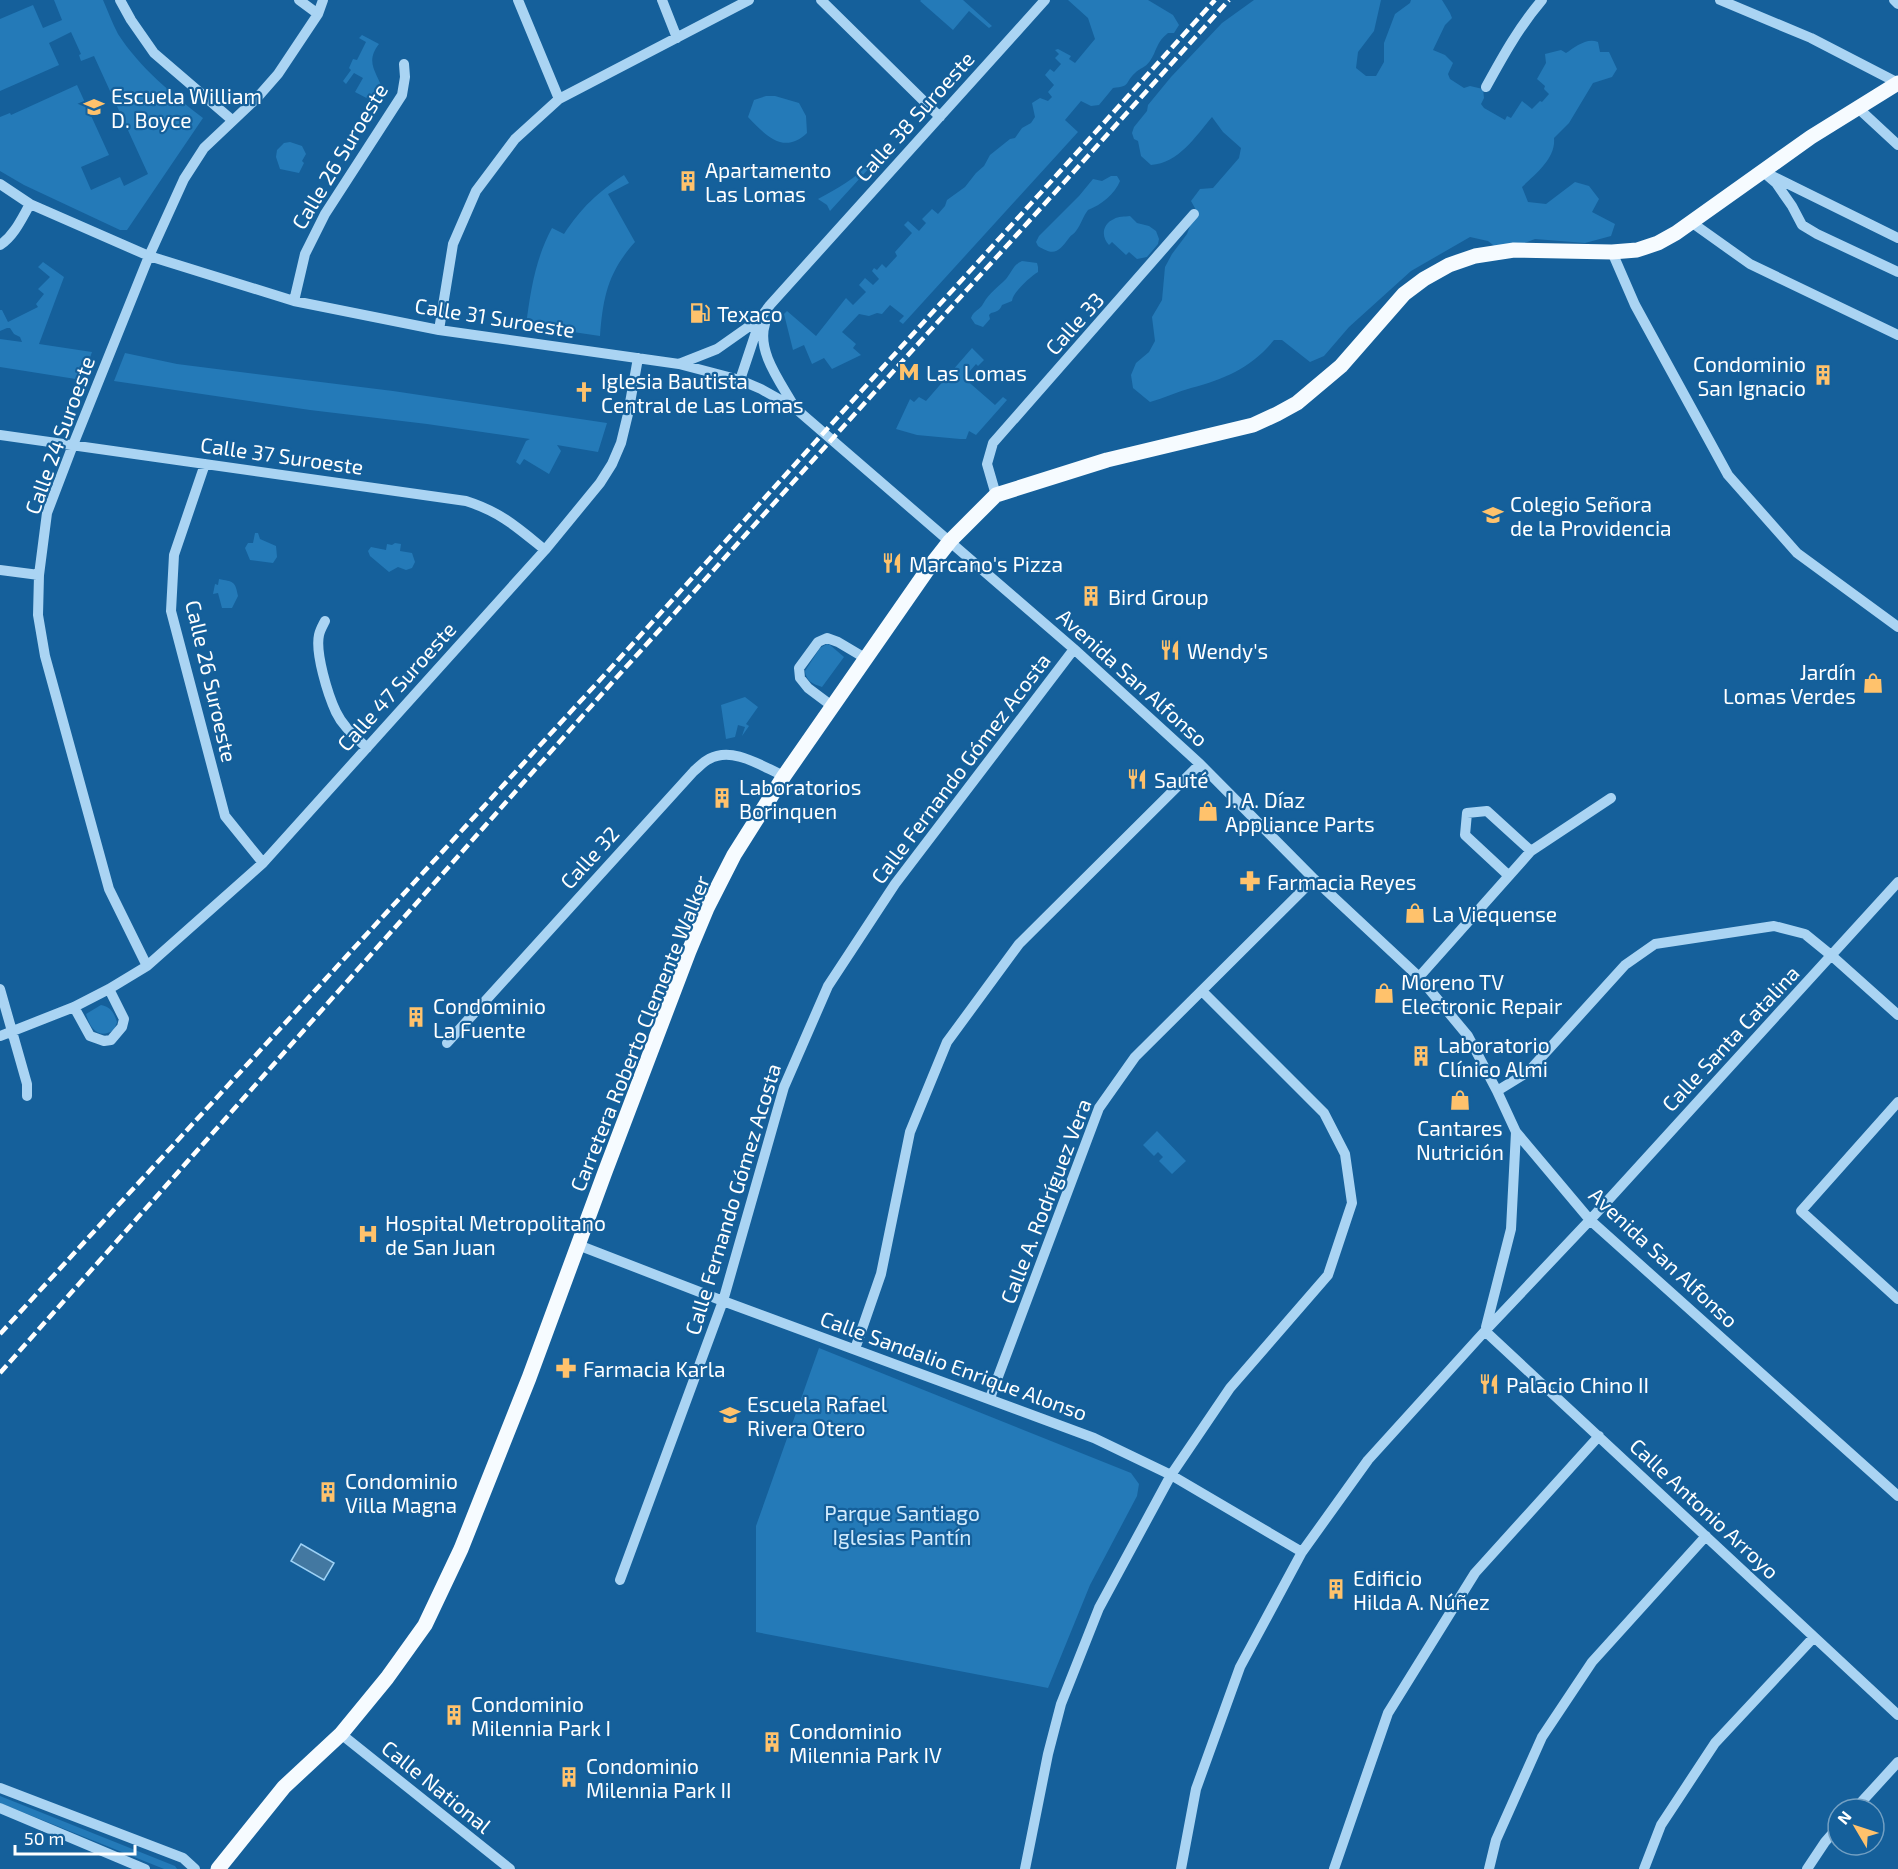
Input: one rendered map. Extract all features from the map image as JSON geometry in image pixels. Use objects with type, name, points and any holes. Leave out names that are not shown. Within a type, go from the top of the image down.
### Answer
[{"type":"main road","name":"Carretera Roberto Clemente Walker","points":[[218,1869],[284,1786],[341,1734],[387,1678],[424,1625],[469,1530],[529,1378],[707,908],[734,855],[783,776],[950,541],[996,495],[1107,460],[1253,425],[1278,414],[1297,403],[1341,366],[1404,294],[1449,265],[1475,256],[1514,250],[1612,252],[1637,250],[1658,243],[1811,137],[1898,83]]},
{"type":"street","points":[[120,0],[154,53],[232,120]]},
{"type":"street","points":[[299,0],[318,15]]},
{"type":"street","name":"Calle 24 Suroeste","points":[[147,966],[109,889],[45,656],[38,615],[39,576],[47,513],[149,256],[184,179],[204,148],[257,98],[278,74],[318,15],[323,0]]},
{"type":"street","points":[[518,0],[559,99]]},
{"type":"street","points":[[662,0],[677,38]]},
{"type":"street","points":[[439,330],[453,244],[476,191],[515,139],[559,99],[749,0]]},
{"type":"street","points":[[821,0],[940,117]]},
{"type":"street","name":"Calle 38 Suroeste","points":[[740,380],[761,317],[770,305],[1045,0]]},
{"type":"street","points":[[1486,87],[1510,42],[1542,0]]},
{"type":"street","points":[[1720,0],[1811,38],[1898,83]]},
{"type":"street","points":[[1894,0],[1898,4]]},
{"type":"street","name":"Calle 26 Suroeste","points":[[294,301],[305,254],[325,214],[402,94],[405,77],[404,64]]},
{"type":"street","points":[[1858,108],[1898,145]]},
{"type":"street","points":[[1762,171],[1898,238]]},
{"type":"street","points":[[1762,171],[1776,183],[1802,225],[1898,272]]},
{"type":"street","name":"Calle 31 Suroeste","points":[[0,184],[30,204],[149,256],[294,301],[439,330],[679,364],[740,380],[795,408],[950,541]]},
{"type":"street","points":[[0,245],[6,242],[15,230],[30,204]]},
{"type":"street","name":"Calle 33","points":[[996,495],[987,464],[993,443],[1194,214]]},
{"type":"street","points":[[1691,222],[1750,264],[1898,335]]},
{"type":"street","points":[[1612,252],[1635,304],[1728,475],[1797,553],[1898,627]]},
{"type":"street","points":[[770,305],[762,332],[764,345],[771,364],[795,408]]},
{"type":"street","points":[[679,364],[717,349],[761,317]]},
{"type":"street","name":"Calle 47 Suroeste","points":[[0,1036],[74,1007],[147,966],[262,862],[545,550],[587,500],[612,465],[621,443],[638,358]]},
{"type":"street","name":"Calle 37 Suroeste","points":[[0,435],[466,501],[506,518],[545,550]]},
{"type":"street","name":"Calle 26 Suroeste","points":[[205,464],[174,555],[171,611],[225,816],[262,862]]},
{"type":"street","name":"Avenida San Alfonso","points":[[950,541],[1074,649],[1200,764],[1314,879],[1419,977],[1468,1036],[1516,1132],[1590,1220],[1898,1496]]},
{"type":"street","points":[[0,570],[39,576]]},
{"type":"street","points":[[325,621],[319,635],[319,652],[336,714],[367,747]]},
{"type":"street","points":[[832,706],[808,688],[800,678],[799,668],[819,642],[827,638],[865,658]]},
{"type":"street","name":"Calle Fernando Gómez Acosta","points":[[620,1580],[723,1301],[784,1087],[828,986],[895,884],[1074,649]]},
{"type":"street","name":"Calle 32","points":[[447,1043],[694,771],[708,759],[723,754],[739,755],[783,776]]},
{"type":"street","points":[[855,1349],[881,1274],[910,1132],[947,1042],[1019,944],[1200,764]]},
{"type":"street","points":[[1419,977],[1531,851],[1611,798]]},
{"type":"street","points":[[1508,875],[1465,835],[1467,813],[1486,811],[1531,851]]},
{"type":"street","name":"Calle A. Rodríguez Vera","points":[[990,1398],[1099,1108],[1135,1057],[1314,879]]},
{"type":"street","name":"Calle Santa Catalina","points":[[1181,1869],[1196,1790],[1240,1667],[1302,1552],[1368,1460],[1898,882]]},
{"type":"street","points":[[1497,1091],[1528,1072],[1625,965],[1655,944],[1774,926],[1805,934],[1898,1015]]},
{"type":"street","points":[[0,989],[27,1084],[27,1096]]},
{"type":"street","points":[[74,1007],[90,1036],[104,1041],[111,1040],[122,1027],[124,1019],[109,989]]},
{"type":"street","points":[[1025,1869],[1047,1754],[1061,1704],[1099,1608],[1171,1474],[1230,1388],[1328,1275],[1352,1203],[1345,1154],[1324,1113],[1202,991]]},
{"type":"street","points":[[1898,1102],[1894,1116],[1801,1211],[1898,1299]]},
{"type":"street","points":[[1485,1331],[1511,1229],[1516,1132]]},
{"type":"street","name":"Calle Sandalio Enrique Alonso","points":[[578,1245],[1094,1438],[1171,1474],[1302,1552]]},
{"type":"street","name":"Calle Antonio Arroyo","points":[[1485,1331],[1898,1715]]},
{"type":"street","points":[[1334,1869],[1388,1713],[1475,1573],[1599,1436]]},
{"type":"street","points":[[1489,1869],[1496,1840],[1542,1737],[1592,1662],[1706,1536]]},
{"type":"street","points":[[1644,1869],[1661,1825],[1714,1743],[1814,1637]]},
{"type":"street","name":"Calle National","points":[[341,1734],[510,1869]]},
{"type":"street","points":[[1866,1797],[1898,1762]]},
{"type":"street","points":[[0,1788],[183,1858],[195,1869]]},
{"type":"street","points":[[0,1809],[145,1869]]},
{"type":"street","points":[[1807,1869],[1826,1841]]},
{"type":"green space","name":"Escuela William D. Boyce","points":[[54,0],[103,0],[118,34],[136,58],[168,90],[203,118],[127,230],[120,230],[24,185],[0,171],[0,117],[10,113],[11,115],[77,85],[109,155],[81,167],[91,190],[120,177],[124,186],[148,174],[94,56],[81,61],[79,55],[81,54],[71,32],[49,43],[59,65],[0,91],[0,19],[33,5],[43,28],[62,20]]},
{"type":"green space","points":[[921,0],[963,0],[992,26],[989,28],[969,11],[953,30]]},
{"type":"green space","points":[[1068,0],[1148,0],[1173,15],[1179,25],[1174,33],[1164,36],[1150,61],[1125,85],[1113,88],[1099,105],[1091,106],[1081,101],[1065,120],[1078,132],[903,324],[899,321],[904,316],[890,305],[882,314],[869,316],[859,314],[842,332],[856,344],[853,348],[861,355],[832,369],[824,358],[812,364],[804,345],[793,350],[784,314],[787,311],[816,336],[846,298],[853,305],[866,292],[859,285],[865,278],[873,285],[879,279],[872,271],[874,268],[877,270],[882,264],[886,268],[897,256],[895,252],[912,233],[904,225],[908,221],[919,231],[926,223],[922,219],[932,209],[938,214],[947,200],[965,187],[984,166],[990,155],[1010,139],[1015,138],[1022,128],[1031,123],[1035,117],[1032,103],[1040,98],[1048,101],[1052,97],[1048,92],[1054,85],[1045,75],[1050,69],[1054,72],[1061,64],[1055,58],[1059,54],[1055,50],[1058,49],[1071,56],[1069,59],[1075,63],[1095,39],[1088,18]]},
{"type":"green space","points":[[1254,0],[1381,0],[1374,31],[1358,52],[1356,68],[1366,76],[1376,76],[1384,62],[1384,43],[1395,14],[1411,0],[1442,0],[1452,18],[1445,25],[1433,50],[1445,55],[1453,63],[1448,74],[1450,79],[1464,88],[1470,86],[1483,89],[1484,98],[1481,104],[1505,120],[1507,116],[1511,118],[1522,101],[1532,109],[1549,94],[1544,89],[1545,86],[1537,79],[1546,63],[1545,54],[1561,50],[1566,53],[1585,42],[1598,42],[1600,52],[1609,52],[1617,69],[1612,77],[1593,83],[1569,123],[1554,138],[1552,153],[1548,159],[1522,187],[1528,202],[1546,204],[1575,182],[1589,186],[1599,199],[1592,212],[1615,224],[1611,236],[1585,243],[1535,239],[1502,252],[1488,241],[1470,237],[1411,271],[1349,327],[1324,356],[1310,362],[1282,340],[1274,340],[1256,358],[1236,371],[1215,381],[1150,402],[1133,388],[1131,375],[1136,363],[1149,352],[1155,341],[1152,317],[1162,300],[1165,267],[1187,234],[1196,210],[1191,201],[1200,189],[1213,188],[1239,158],[1241,148],[1223,132],[1212,117],[1186,148],[1170,159],[1151,165],[1141,156],[1138,141],[1134,139],[1132,133],[1147,111],[1148,105],[1171,77],[1222,23]]},
{"type":"green space","points":[[362,35],[379,44],[372,62],[383,91],[376,103],[355,92],[363,78],[354,73],[346,84],[343,81],[351,70],[349,68],[353,59],[357,60],[366,42],[359,38]]},
{"type":"green space","points":[[775,96],[799,103],[806,116],[807,133],[799,139],[783,143],[762,131],[748,117],[754,100]]},
{"type":"green space","points":[[290,142],[302,146],[306,154],[299,173],[280,169],[276,157],[277,150],[284,143]]},
{"type":"green space","points":[[871,162],[872,165],[830,211],[827,205],[818,199],[852,178]]},
{"type":"green space","points":[[624,175],[629,183],[608,194],[635,242],[619,264],[608,286],[600,336],[526,325],[538,263],[552,228],[564,234],[591,201]]},
{"type":"green space","points":[[1111,176],[1117,176],[1120,181],[1115,190],[1103,202],[1088,210],[1078,229],[1062,246],[1053,252],[1038,246],[1036,242],[1039,236],[1093,179],[1102,181]]},
{"type":"green space","points":[[1130,216],[1137,223],[1149,226],[1156,231],[1158,244],[1147,257],[1137,259],[1129,252],[1126,255],[1112,242],[1109,245],[1106,242],[1104,231],[1107,224],[1117,217]]},
{"type":"green space","points":[[1022,261],[1037,263],[1038,272],[1019,289],[1012,301],[989,315],[990,319],[983,327],[975,324],[971,318],[974,313]]},
{"type":"green space","points":[[43,262],[64,277],[39,344],[92,352],[82,380],[0,367],[0,339],[22,342],[10,328],[0,331],[0,310],[8,322],[38,307],[36,304],[44,294],[38,289],[50,277],[38,267]]},
{"type":"green space","points":[[972,348],[984,360],[978,366],[976,364],[964,378],[995,405],[1003,397],[1007,400],[976,435],[969,431],[966,439],[960,439],[917,435],[896,429],[910,399],[914,402],[919,397],[926,401]]},
{"type":"green space","points":[[125,353],[177,364],[393,391],[607,423],[598,452],[557,445],[561,451],[549,474],[524,459],[520,465],[516,462],[526,441],[530,439],[114,381]]},
{"type":"green space","points":[[255,533],[258,533],[260,539],[276,546],[277,557],[273,563],[250,560],[245,548],[248,543],[253,543]]},
{"type":"green space","points":[[387,544],[401,544],[400,551],[412,553],[415,562],[412,568],[406,570],[398,567],[389,572],[370,556],[368,551],[371,547],[386,550]]},
{"type":"green space","points":[[219,579],[230,581],[236,587],[238,596],[232,608],[222,608],[218,593],[213,594],[215,584],[218,585]]},
{"type":"green space","points":[[827,644],[844,657],[822,687],[810,682],[805,671],[820,648]]},
{"type":"green space","points":[[745,697],[758,707],[746,724],[749,726],[742,736],[745,727],[738,725],[735,737],[726,739],[721,705]]},
{"type":"green space","points":[[101,1005],[112,1011],[117,1022],[114,1030],[103,1034],[92,1028],[86,1014]]},
{"type":"green space","points":[[1157,1131],[1186,1161],[1172,1174],[1159,1161],[1163,1157],[1158,1152],[1154,1156],[1143,1145]]},
{"type":"green space","name":"Parque Santiago Iglesias Pantín","points":[[819,1348],[1131,1473],[1139,1484],[1137,1496],[1090,1585],[1048,1688],[756,1632],[756,1526]]},
{"type":"green space","points":[[0,1796],[175,1866],[177,1869],[164,1869],[0,1803]]},
{"type":"shaded area","points":[[301,1544],[334,1563],[324,1580],[291,1561]]},
{"type":"railway","points":[[0,1334],[609,670],[1215,0]]},
{"type":"railway","points":[[0,1373],[617,677],[1229,0]]},
{"type":"place","name":"Escuela William D. Boyce","points":[[94,107]]},
{"type":"place","name":"Apartamento Las Lomas","points":[[688,181]]},
{"type":"place","name":"Texaco","points":[[700,313]]},
{"type":"place","name":"Las Lomas","points":[[909,372]]},
{"type":"place","name":"Condominio San Ignacio","points":[[1823,375]]},
{"type":"place","name":"Iglesia Bautista Central de Las Lomas","points":[[584,392]]},
{"type":"place","name":"Colegio Señora de la Providencia","points":[[1493,515]]},
{"type":"place","name":"Marcano's Pizza","points":[[892,563]]},
{"type":"place","name":"Bird Group","points":[[1091,596]]},
{"type":"place","name":"Wendy's","points":[[1170,650]]},
{"type":"place","name":"Jardín Lomas Verdes","points":[[1873,683]]},
{"type":"place","name":"Sauté","points":[[1137,779]]},
{"type":"place","name":"Laboratorios Borinquen","points":[[722,798]]},
{"type":"place","name":"J. A. Díaz Appliance Parts","points":[[1208,811]]},
{"type":"place","name":"Farmacia Reyes","points":[[1250,881]]},
{"type":"place","name":"La Viequense","points":[[1415,913]]},
{"type":"place","name":"Moreno TV Electronic Repair","points":[[1384,993]]},
{"type":"place","name":"Condominio La Fuente","points":[[416,1017]]},
{"type":"place","name":"Laboratorio Clínico Almi","points":[[1421,1056]]},
{"type":"place","name":"Cantares Nutrición","points":[[1460,1100]]},
{"type":"place","name":"Hospital Metropolitano de San Juan","points":[[368,1234]]},
{"type":"place","name":"Farmacia Karla","points":[[566,1368]]},
{"type":"place","name":"Palacio Chino II","points":[[1489,1384]]},
{"type":"place","name":"Escuela Rafael Rivera Otero","points":[[730,1415]]},
{"type":"place","name":"Condominio Villa Magna","points":[[328,1492]]},
{"type":"place","name":"Edificio Hilda A. Núñez","points":[[1336,1589]]},
{"type":"place","name":"Condominio Milennia Park I","points":[[454,1715]]},
{"type":"place","name":"Condominio Milennia Park IV","points":[[772,1742]]},
{"type":"place","name":"Condominio Milennia Park II","points":[[569,1777]]}]
